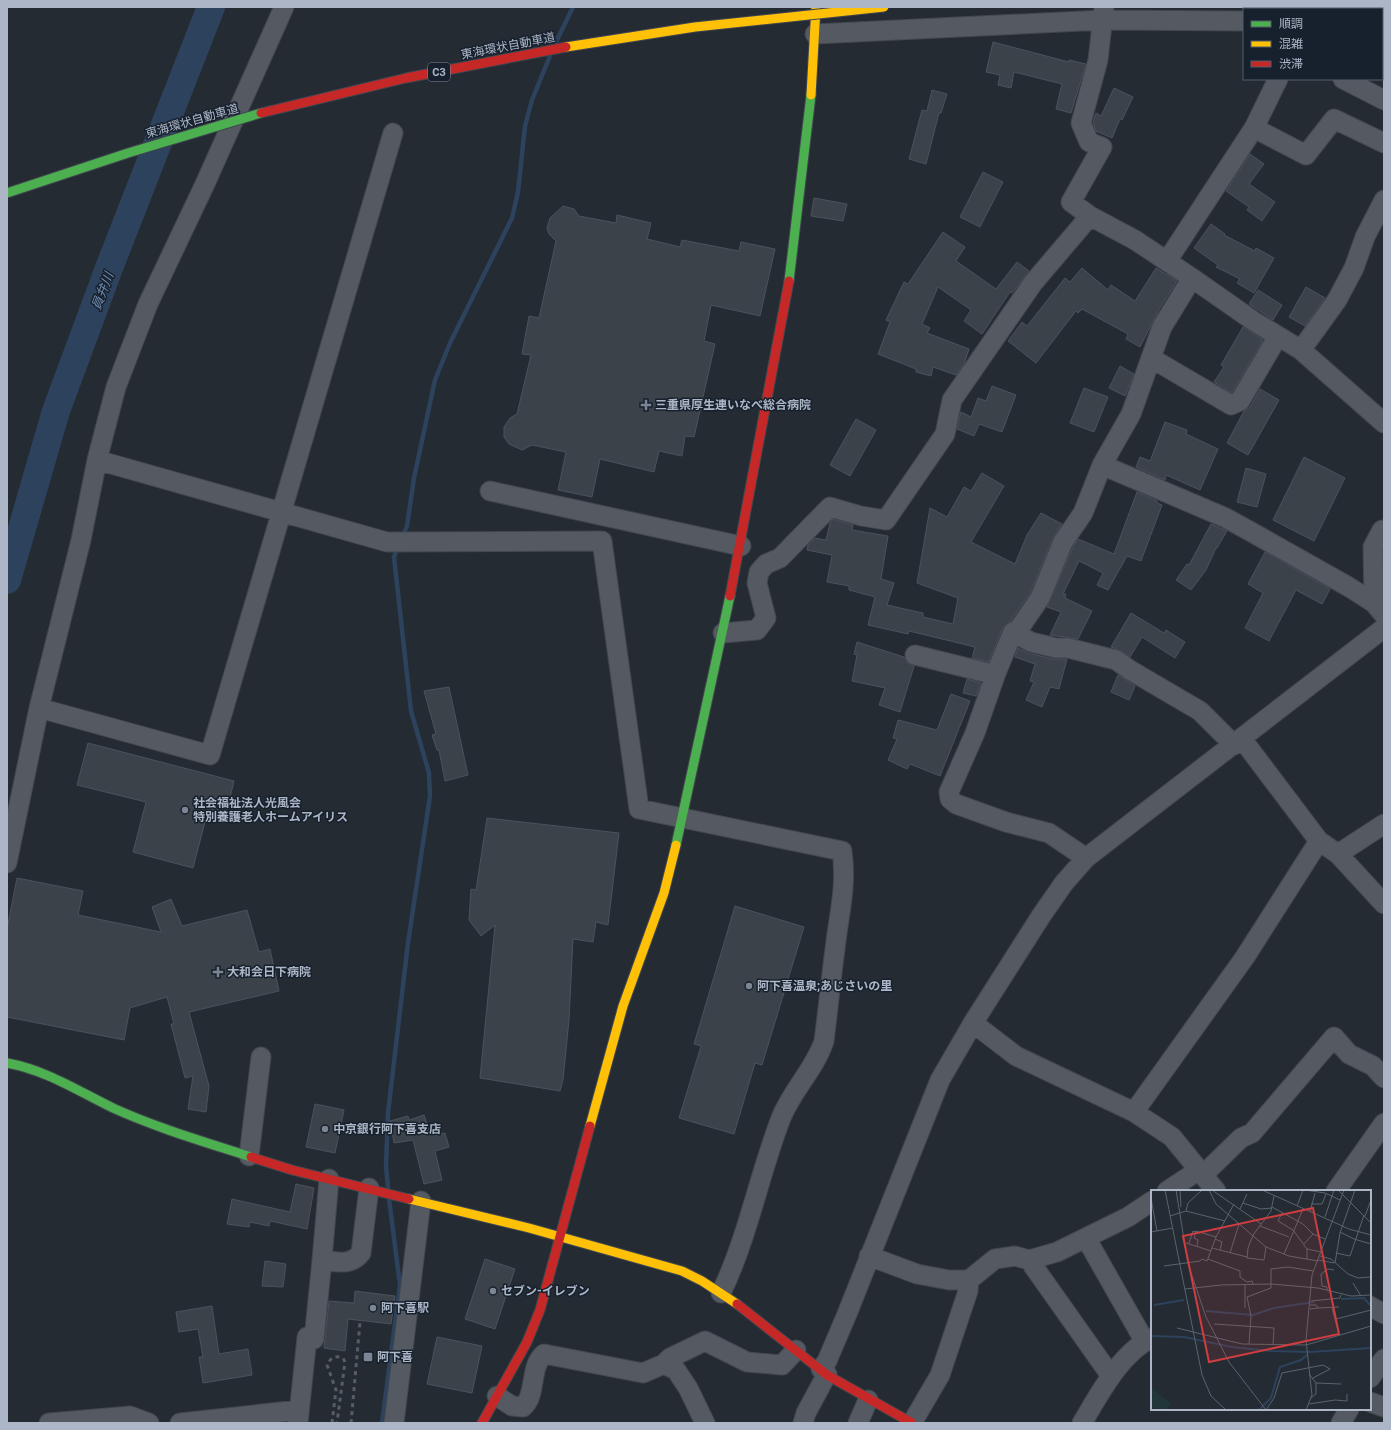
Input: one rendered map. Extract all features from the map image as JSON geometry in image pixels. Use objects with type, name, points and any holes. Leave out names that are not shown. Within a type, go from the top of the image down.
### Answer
[{"type":"main road","points":[[482,1423],[527,1342],[540,1310],[623,1006],[664,893],[684,818],[741,546],[787,294],[809,119],[816,7]]},
{"type":"main road","name":"東海環状自動車道","points":[[7,193],[110,158],[207,128],[330,96],[482,62],[633,36],[781,17],[884,7]]},
{"type":"main road","points":[[7,1063],[18,1065],[62,1081],[114,1108],[182,1135],[292,1170],[529,1228],[560,1238],[662,1264],[694,1276],[721,1293],[824,1372],[868,1400],[912,1423]]},
{"type":"street","points":[[7,863],[39,708],[81,540],[97,460],[116,387],[148,304],[205,184],[284,7]]},
{"type":"street","points":[[1103,13],[1098,60],[1081,123],[1089,142],[1102,147],[1071,202],[1090,216],[1135,240],[1301,350],[1384,423]]},
{"type":"street","points":[[815,34],[1103,13],[1243,21]]},
{"type":"street","points":[[1167,261],[1254,128],[1278,80]]},
{"type":"street","points":[[1345,80],[1384,100]]},
{"type":"street","points":[[1254,128],[1306,155],[1334,119],[1384,143]]},
{"type":"street","points":[[39,708],[210,755],[393,133]]},
{"type":"street","points":[[1301,350],[1336,300],[1354,268],[1365,237],[1384,200]]},
{"type":"street","points":[[723,633],[757,630],[766,618],[757,583],[759,572],[766,564],[780,558],[830,507],[861,516],[886,520],[945,434],[952,400],[1033,283],[1090,216]]},
{"type":"street","points":[[1016,634],[1040,598],[1063,542],[1083,513],[1102,465],[1131,414],[1162,327],[1192,278]]},
{"type":"street","points":[[1152,358],[1231,405],[1240,401],[1278,336]]},
{"type":"street","points":[[97,460],[282,511],[387,542],[602,541],[639,809],[842,851],[844,868],[844,899],[835,947],[822,1047],[820,1054],[782,1116],[734,1267],[721,1293]]},
{"type":"street","points":[[1102,465],[1232,521],[1349,587],[1379,610]]},
{"type":"street","points":[[490,491],[741,546]]},
{"type":"street","points":[[1379,610],[1373,547],[1382,530]]},
{"type":"street","points":[[803,1423],[940,1080],[973,1023],[1040,916],[1064,883],[1086,858],[1384,628]]},
{"type":"street","points":[[1086,858],[1049,833],[1006,822],[956,804],[950,799],[949,792],[975,733],[996,673],[1013,632],[1031,642],[1056,648],[1068,648],[1116,660],[1130,670],[1200,711],[1238,742],[1319,841],[1338,854],[1384,904]]},
{"type":"street","points":[[915,655],[988,673],[996,673]]},
{"type":"street","points":[[1338,854],[1384,824]]},
{"type":"street","points":[[1134,1112],[1245,957],[1319,841]]},
{"type":"street","points":[[973,1023],[1016,1056],[1134,1112],[1172,1137],[1215,1190]]},
{"type":"street","points":[[1169,1190],[1201,1173],[1240,1138],[1252,1133],[1334,1038],[1349,1054],[1373,1066],[1384,1078]]},
{"type":"street","points":[[249,1156],[261,1057]]},
{"type":"street","points":[[1337,1190],[1384,1123]]},
{"type":"street","points":[[180,1423],[299,1416],[307,1337],[314,1339],[329,1179]]},
{"type":"street","points":[[322,1260],[345,1263],[357,1259],[361,1253],[376,1190]]},
{"type":"street","points":[[394,1423],[421,1201]]},
{"type":"street","points":[[869,1256],[917,1274],[949,1280],[969,1280],[995,1259],[1015,1256],[1029,1260],[1056,1252],[1128,1217],[1151,1202]]},
{"type":"street","points":[[1082,1423],[1111,1376],[1148,1340],[1086,1238]]},
{"type":"street","points":[[1029,1260],[1111,1376]]},
{"type":"street","points":[[912,1423],[940,1375],[968,1291],[969,1280]]},
{"type":"street","points":[[1371,1307],[1384,1314]]},
{"type":"street","points":[[497,1396],[512,1406],[523,1407],[527,1403],[535,1372],[540,1358],[544,1354],[643,1373],[664,1364],[670,1358],[705,1341],[747,1362],[782,1365],[796,1350]]},
{"type":"street","points":[[1371,1377],[1384,1359]]},
{"type":"street","points":[[664,1364],[676,1370],[688,1388],[705,1423]]},
{"type":"street","points":[[858,1423],[868,1400]]},
{"type":"street","points":[[1371,1402],[1384,1407]]},
{"type":"street","points":[[1341,1423],[1348,1410]]},
{"type":"street","points":[[49,1423],[130,1416],[149,1423]]},
{"type":"building","points":[[993,42],[1069,62],[1069,60],[1086,64],[1071,113],[1056,109],[1062,84],[1014,72],[1011,88],[998,85],[1000,75],[986,72]]},
{"type":"building","points":[[1114,88],[1133,97],[1122,120],[1120,119],[1112,138],[1096,131],[1093,122],[1096,113],[1101,116]]},
{"type":"building","points":[[932,90],[947,94],[941,113],[939,113],[926,164],[909,159],[922,110],[927,111]]},
{"type":"building","points":[[1250,154],[1264,164],[1249,184],[1275,202],[1262,221],[1247,210],[1249,207],[1226,191]]},
{"type":"building","points":[[983,172],[1003,182],[980,227],[960,217]]},
{"type":"building","points":[[814,198],[847,204],[843,221],[811,216]]},
{"type":"building","points":[[563,206],[574,209],[579,216],[616,223],[617,215],[651,223],[647,239],[680,247],[682,240],[739,251],[741,242],[775,249],[760,316],[711,305],[704,341],[715,344],[694,437],[685,436],[682,456],[659,451],[654,472],[600,459],[592,497],[558,490],[566,452],[532,445],[522,450],[509,444],[504,437],[504,427],[510,418],[517,414],[531,355],[522,354],[529,316],[539,318],[556,241],[549,234],[547,228],[550,218]]},
{"type":"building","points":[[1211,224],[1225,234],[1224,235],[1255,251],[1256,248],[1274,258],[1254,293],[1237,283],[1240,279],[1216,267],[1218,265],[1194,248]]},
{"type":"building","points":[[943,232],[965,247],[956,261],[996,289],[1017,262],[1029,271],[1012,293],[1010,292],[982,334],[964,321],[971,310],[938,287],[922,324],[930,328],[927,333],[969,349],[964,364],[956,375],[933,367],[931,376],[916,372],[916,369],[878,354],[890,322],[886,320],[904,282],[908,284]]},
{"type":"building","points":[[1082,268],[1108,290],[1111,285],[1135,301],[1156,268],[1177,281],[1160,308],[1140,347],[1126,339],[1128,334],[1082,309],[1078,313],[1076,311],[1036,363],[1008,341],[1022,322],[1027,326],[1065,278],[1070,282]]},
{"type":"building","points":[[1306,287],[1325,298],[1305,326],[1289,317]]},
{"type":"building","points":[[1258,290],[1282,305],[1273,320],[1249,304]]},
{"type":"building","points":[[1243,327],[1263,340],[1232,393],[1214,382],[1224,367],[1221,365]]},
{"type":"building","points":[[1120,366],[1134,374],[1125,396],[1109,388]]},
{"type":"building","points":[[992,386],[1016,395],[1002,432],[979,424],[974,436],[957,429],[961,412],[971,417],[978,398],[986,401]]},
{"type":"building","points":[[1084,388],[1108,397],[1094,432],[1070,423]]},
{"type":"building","points":[[1260,389],[1279,400],[1248,455],[1227,443],[1244,411],[1250,407]]},
{"type":"building","points":[[856,419],[876,430],[850,476],[830,465]]},
{"type":"building","points":[[1165,422],[1187,430],[1186,434],[1218,449],[1200,490],[1166,475],[1165,480],[1136,467],[1140,457],[1150,461]]},
{"type":"building","points":[[1304,457],[1345,478],[1314,541],[1273,520]]},
{"type":"building","points":[[1246,468],[1266,474],[1257,507],[1237,502]]},
{"type":"building","points":[[982,473],[1004,486],[971,542],[1015,564],[1027,535],[1041,513],[1062,524],[1053,538],[1030,593],[1010,622],[1003,627],[989,662],[972,658],[975,647],[909,631],[908,634],[868,625],[875,597],[849,590],[849,586],[827,582],[832,555],[807,550],[808,545],[815,538],[826,540],[830,523],[833,519],[853,525],[852,530],[888,536],[881,579],[894,583],[887,605],[923,613],[923,617],[953,624],[958,598],[917,583],[930,508],[947,517],[964,487],[971,491]]},
{"type":"building","points":[[1137,492],[1157,501],[1157,503],[1162,505],[1141,561],[1127,556],[1108,590],[1097,585],[1103,573],[1079,561],[1063,594],[1066,594],[1065,598],[1092,611],[1078,639],[1050,635],[1061,612],[1047,607],[1073,547],[1078,539],[1114,554]]},
{"type":"building","points":[[1211,524],[1227,531],[1216,548],[1206,570],[1191,590],[1176,580],[1187,564],[1189,565]]},
{"type":"building","points":[[1265,552],[1330,589],[1322,604],[1296,590],[1269,641],[1245,628],[1263,593],[1248,584]]},
{"type":"building","points":[[1131,613],[1164,633],[1166,630],[1185,642],[1175,658],[1142,637],[1130,657],[1122,651],[1111,647]]},
{"type":"building","points":[[857,642],[904,657],[908,663],[914,666],[900,712],[879,705],[885,688],[852,681],[857,655],[854,654]]},
{"type":"building","points":[[1018,648],[1028,653],[1053,659],[1067,659],[1059,689],[1050,687],[1042,707],[1026,700],[1034,682],[1030,681],[1035,664],[1015,657]]},
{"type":"building","points":[[1118,675],[1135,686],[1129,700],[1111,692]]},
{"type":"building","points":[[967,679],[981,683],[976,696],[963,693]]},
{"type":"building","points":[[449,687],[468,775],[445,781],[439,750],[437,750],[432,735],[436,734],[424,691]]},
{"type":"building","points":[[951,694],[970,701],[940,776],[910,764],[907,769],[888,760],[897,739],[893,738],[898,720],[937,730]]},
{"type":"building","name":"社会福祉法人光風会 特別養護老人ホームアイリス","points":[[88,743],[234,781],[224,822],[206,818],[193,868],[133,852],[146,802],[77,785]]},
{"type":"building","points":[[487,818],[619,833],[608,925],[596,922],[593,942],[573,939],[569,1020],[563,1080],[560,1091],[480,1078],[495,925],[481,936],[469,920],[471,889],[476,890]]},
{"type":"building","points":[[17,878],[83,891],[78,915],[161,932],[152,907],[171,899],[182,926],[247,910],[259,952],[270,949],[279,991],[189,1012],[209,1086],[206,1112],[188,1109],[193,1076],[185,1078],[171,1024],[174,1024],[167,997],[130,1008],[124,1040],[7,1017],[7,929]]},
{"type":"building","name":"阿下喜温泉;あじさいの里","points":[[735,906],[804,927],[762,1065],[755,1063],[734,1134],[679,1118],[701,1046],[694,1044]]},
{"type":"building","name":"中京銀行阿下喜支店","points":[[315,1104],[344,1110],[335,1153],[306,1147]]},
{"type":"building","points":[[424,1115],[431,1136],[445,1133],[449,1147],[435,1151],[442,1180],[424,1184],[413,1140],[394,1143],[390,1121],[408,1116],[409,1120]]},
{"type":"building","points":[[296,1184],[314,1188],[307,1229],[270,1221],[269,1226],[250,1222],[249,1227],[227,1224],[232,1199],[290,1212]]},
{"type":"building","points":[[485,1259],[515,1269],[495,1329],[465,1319]]},
{"type":"building","points":[[265,1261],[286,1264],[283,1287],[262,1286]]},
{"type":"building","points":[[355,1291],[395,1296],[391,1324],[348,1319],[345,1351],[324,1348],[329,1301],[354,1303]]},
{"type":"building","points":[[212,1306],[219,1354],[248,1349],[252,1375],[203,1383],[199,1357],[203,1357],[198,1329],[179,1332],[176,1312]]},
{"type":"building","points":[[437,1337],[482,1346],[472,1393],[427,1384]]},
{"type":"waterway","name":"員弁川","points":[[7,580],[56,411],[109,268],[211,7]]},
{"type":"waterway","points":[[556,42],[573,7]]},
{"type":"waterway","points":[[402,538],[407,526],[414,478],[435,380],[450,343],[512,218],[518,192],[525,126],[532,100],[550,56]]},
{"type":"waterway","points":[[388,1188],[386,1166],[388,1113],[408,943],[430,796],[429,773],[411,711],[394,557],[398,546]]},
{"type":"waterway","points":[[382,1423],[400,1285],[389,1199]]},
{"type":"railway","points":[[351,1423],[360,1322]]},
{"type":"railway","points":[[332,1423],[336,1390],[327,1365],[331,1359],[338,1357],[343,1358],[345,1362],[337,1423]]},
{"type":"traffic: fast","points":[[789,281],[811,95]]},
{"type":"traffic: fast","points":[[7,193],[128,153],[261,113]]},
{"type":"traffic: fast","points":[[676,845],[730,596]]},
{"type":"traffic: fast","points":[[7,1063],[21,1066],[48,1076],[113,1108],[147,1122],[251,1157]]},
{"type":"traffic: slow","points":[[811,95],[816,7]]},
{"type":"traffic: slow","points":[[566,47],[695,27],[884,7]]},
{"type":"traffic: slow","points":[[590,1126],[623,1006],[664,893],[676,845]]},
{"type":"traffic: slow","points":[[409,1199],[529,1228],[682,1271],[702,1281],[737,1304]]},
{"type":"traffic: jam","points":[[261,113],[406,78],[566,47]]},
{"type":"traffic: jam","points":[[730,596],[789,281]]},
{"type":"traffic: jam","points":[[482,1423],[527,1342],[540,1310],[590,1126]]},
{"type":"traffic: jam","points":[[251,1157],[292,1170],[409,1199]]},
{"type":"traffic: jam","points":[[737,1304],[827,1375],[912,1423]]},
{"type":"place","name":"三重県厚生連いなべ総合病院","points":[[646,405]]},
{"type":"place","name":"社会福祉法人光風会 特別養護老人ホームアイリス","points":[[185,810]]},
{"type":"place","name":"大和会日下病院","points":[[218,972]]},
{"type":"place","name":"阿下喜温泉;あじさいの里","points":[[749,986]]},
{"type":"place","name":"中京銀行阿下喜支店","points":[[325,1129]]},
{"type":"place","name":"セブン-イレブン","points":[[493,1291]]},
{"type":"place","name":"阿下喜駅","points":[[373,1308]]},
{"type":"place","name":"阿下喜","points":[[368,1357]]}]
